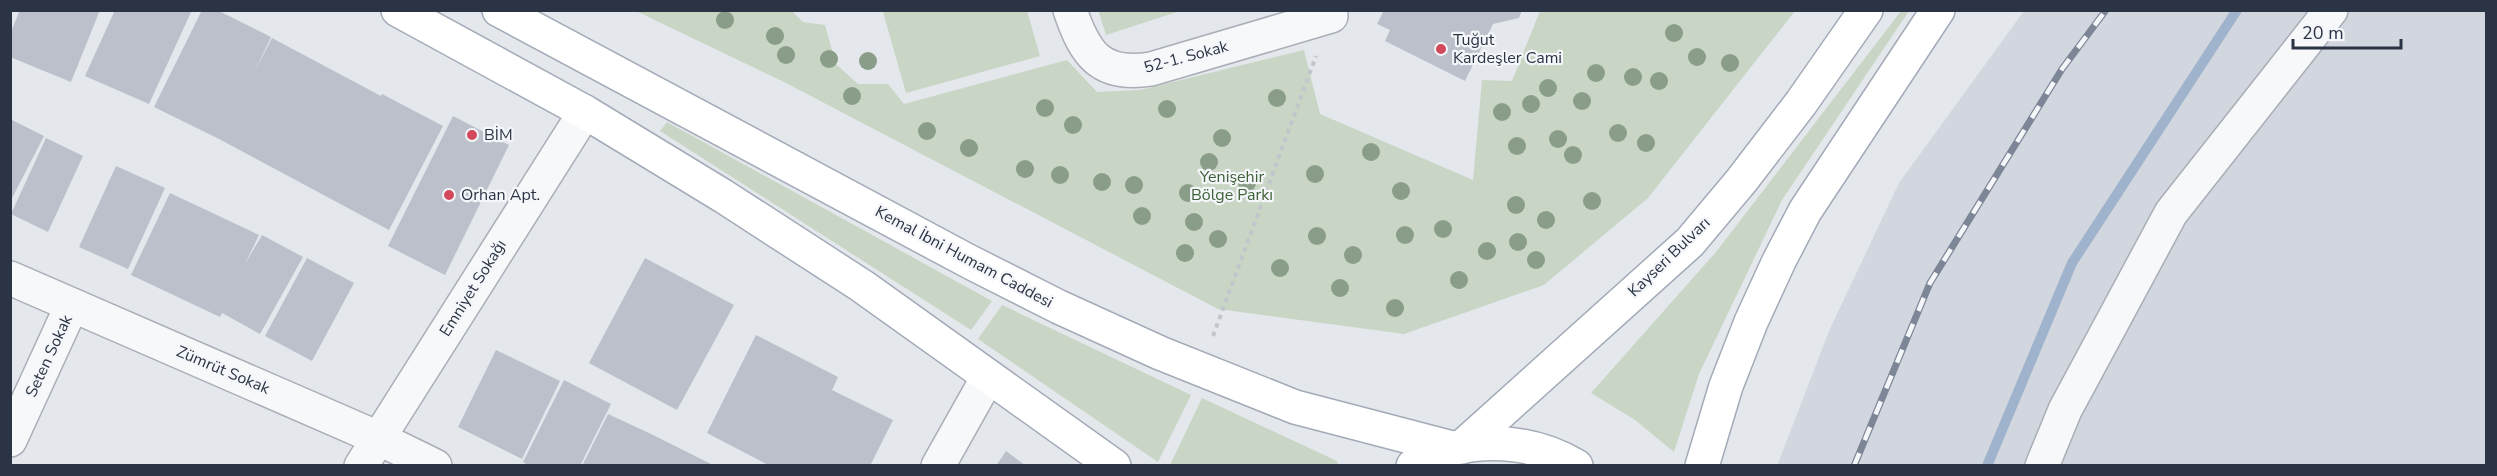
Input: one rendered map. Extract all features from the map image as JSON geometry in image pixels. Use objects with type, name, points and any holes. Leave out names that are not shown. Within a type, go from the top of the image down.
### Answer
[{"type":"main road","points":[[398,10],[585,112],[723,196],[862,286],[1114,465]]},
{"type":"main road","name":"Kemal İbni Humam Caddesi","points":[[499,10],[970,262],[1059,307],[1295,407],[1457,447]]},
{"type":"main road","name":"Kayseri Bulvarı","points":[[1457,447],[1690,242],[1795,111],[1866,10]]},
{"type":"main road","points":[[1702,465],[1726,386],[1751,322],[1779,261],[1805,211],[1938,10]]},
{"type":"main road","points":[[1413,465],[1457,447],[1488,443],[1525,445],[1560,456],[1576,465]]},
{"type":"street","name":"52-1. Sokak","points":[[1070,10],[1080,38],[1090,55],[1111,67],[1133,71],[1151,69],[1330,13]]},
{"type":"street","points":[[2043,465],[2066,410],[2171,213],[2331,10]]},
{"type":"street","name":"Emniyet Sokağı","points":[[361,465],[585,112]]},
{"type":"street","name":"Zümrüt Sokak","points":[[10,278],[435,465]]},
{"type":"street","name":"Seten Sokak","points":[[10,440],[72,305]]},
{"type":"street","points":[[938,465],[988,377]]},
{"type":"path","points":[[1201,369],[1330,13]]},
{"type":"shaded area","points":[[2024,11],[2486,11],[2486,465],[1777,466],[1829,331],[1899,183]]},
{"type":"green space","points":[[1098,10],[1180,10],[1180,11],[1106,35]]},
{"type":"green space","name":"Yenişehir Bölge Parkı","points":[[636,11],[792,11],[803,22],[825,25],[836,64],[858,84],[888,84],[904,104],[1067,60],[1097,92],[1140,90],[1304,50],[1320,114],[1473,180],[1482,80],[1512,81],[1540,11],[1795,11],[1648,198],[1544,285],[1404,334],[1218,309],[784,82]]},
{"type":"green space","points":[[1027,11],[1040,56],[906,93],[883,12]]},
{"type":"green space","points":[[1901,11],[1909,11],[1782,200],[1699,374],[1674,452],[1635,420],[1591,393],[1716,252]]},
{"type":"green space","points":[[667,122],[992,301],[971,330],[660,131]]},
{"type":"green space","points":[[1002,305],[1191,395],[1158,462],[978,339]]},
{"type":"green space","points":[[1202,398],[1337,461],[1338,465],[1170,465]]},
{"type":"building","points":[[20,10],[100,10],[71,82],[10,57],[10,34]]},
{"type":"building","points":[[115,10],[192,10],[149,104],[85,76]]},
{"type":"building","points":[[202,10],[217,10],[271,37],[254,73],[272,38],[443,126],[389,230],[154,107]]},
{"type":"building","name":"Tuğut Kardeşler Cami","points":[[1384,10],[1522,10],[1519,18],[1493,24],[1465,81],[1385,41],[1390,30],[1377,24]]},
{"type":"building","name":"Orhan Apt.","points":[[453,116],[509,145],[445,275],[388,246]]},
{"type":"building","points":[[12,120],[44,136],[10,202],[10,124]]},
{"type":"building","points":[[46,138],[83,156],[48,232],[11,214]]},
{"type":"building","points":[[116,166],[165,188],[128,269],[79,247]]},
{"type":"building","points":[[170,193],[259,235],[245,264],[262,235],[303,257],[260,334],[222,313],[220,317],[131,275]]},
{"type":"building","points":[[307,258],[354,283],[312,361],[265,336]]},
{"type":"building","points":[[645,258],[734,305],[677,410],[589,363]]},
{"type":"building","points":[[756,335],[838,377],[832,390],[893,420],[870,466],[770,466],[707,433]]},
{"type":"building","points":[[496,350],[560,381],[522,459],[458,427]]},
{"type":"building","points":[[564,380],[611,404],[580,466],[529,466],[523,462]]},
{"type":"building","points":[[608,414],[651,434],[715,466],[582,466]]},
{"type":"building","points":[[1006,451],[1026,466],[996,466]]},
{"type":"waterway","points":[[1987,466],[2072,263],[2237,10]]},
{"type":"railway","points":[[1854,466],[1930,283],[2062,69],[2106,10]]},
{"type":"place","name":"Tuğut Kardeşler Cami","points":[[1441,49]]},
{"type":"place","name":"BİM","points":[[472,135]]},
{"type":"place","name":"Orhan Apt.","points":[[449,195]]}]
